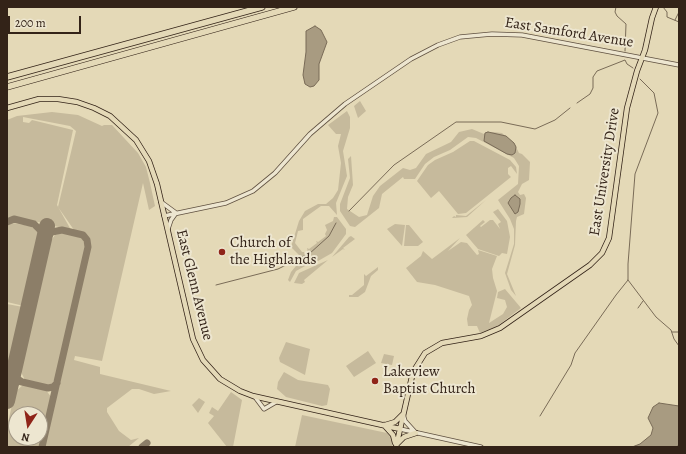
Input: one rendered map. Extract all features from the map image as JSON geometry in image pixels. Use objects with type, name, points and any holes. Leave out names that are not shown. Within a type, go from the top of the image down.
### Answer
[{"type":"highway","points":[[7,78],[262,7]]},
{"type":"highway","points":[[7,86],[294,7]]},
{"type":"main road","name":"East University Drive","points":[[396,446],[413,372],[422,358],[430,350],[444,343],[481,336],[495,331],[578,274],[597,259],[602,252],[609,238],[627,108],[637,71],[643,58],[656,7]]},
{"type":"main road","name":"East Glenn Avenue","points":[[7,108],[33,100],[58,99],[82,104],[110,116],[128,131],[142,149],[153,172],[161,201],[190,331],[200,355],[212,371],[225,382],[240,391],[255,396],[400,429]]},
{"type":"main road","points":[[396,446],[395,438],[384,425],[395,422],[403,414]]},
{"type":"main road","points":[[396,446],[404,437],[416,433]]},
{"type":"street","name":"East Samford Avenue","points":[[164,216],[226,203],[256,189],[275,173],[310,134],[333,114],[411,59],[448,41],[477,35],[508,34],[679,65]]},
{"type":"street","points":[[161,201],[176,214],[170,220],[167,230]]},
{"type":"street","points":[[255,396],[261,402],[264,409],[277,401]]},
{"type":"street","points":[[403,414],[405,421],[416,433]]},
{"type":"street","name":"East Glenn Avenue","points":[[400,429],[481,447]]},
{"type":"shaded area","points":[[315,26],[321,30],[327,42],[319,64],[319,80],[314,86],[310,87],[305,84],[303,75],[306,52],[306,31]]},
{"type":"shaded area","points":[[360,101],[366,111],[358,118],[354,106]]},
{"type":"shaded area","points":[[347,111],[350,117],[350,128],[343,151],[347,176],[336,203],[337,215],[329,206],[321,206],[303,219],[303,230],[298,231],[295,243],[302,252],[304,252],[307,265],[296,271],[290,282],[288,280],[291,272],[300,261],[299,255],[291,247],[299,221],[305,211],[318,204],[326,204],[333,198],[338,190],[341,163],[338,146],[341,134],[336,134],[328,125]]},
{"type":"shaded area","points":[[52,112],[78,115],[102,126],[112,125],[138,153],[146,167],[155,206],[149,210],[143,183],[102,361],[75,356],[74,360],[100,367],[100,374],[171,391],[154,394],[139,389],[132,389],[107,408],[107,412],[119,431],[131,440],[139,438],[128,447],[44,447],[48,446],[48,429],[90,245],[84,234],[74,230],[59,208],[71,230],[17,217],[7,219],[7,120],[17,116]],"holes":[[[23,117],[70,126],[76,131],[58,207],[57,205],[73,130],[32,120],[29,123],[23,122]]]},
{"type":"shaded area","points":[[472,129],[484,134],[493,132],[502,133],[515,145],[519,153],[530,162],[529,180],[522,184],[518,192],[520,195],[524,194],[526,198],[524,214],[517,217],[515,245],[507,274],[516,296],[511,290],[505,273],[514,244],[514,229],[510,219],[498,200],[518,184],[519,166],[514,158],[476,138],[468,137],[450,150],[434,157],[425,164],[415,179],[404,179],[403,177],[382,194],[379,208],[355,227],[350,226],[340,211],[340,204],[350,178],[348,159],[351,156],[353,185],[348,197],[347,209],[359,217],[367,215],[373,196],[380,186],[403,168],[410,170],[416,168],[426,154],[451,142],[459,132]]},
{"type":"shaded area","points":[[488,132],[506,136],[514,143],[516,147],[515,153],[512,155],[507,154],[484,141],[485,133]]},
{"type":"shaded area","points":[[470,141],[474,141],[510,160],[516,167],[517,174],[511,166],[508,168],[508,174],[511,177],[466,213],[458,214],[439,191],[431,198],[417,181],[428,165]]},
{"type":"shaded area","points":[[515,195],[520,199],[520,204],[518,212],[515,214],[508,203]]},
{"type":"shaded area","points":[[486,200],[467,217],[452,218],[454,216],[456,217],[456,215],[466,216]]},
{"type":"shaded area","points":[[498,209],[507,221],[510,237],[507,254],[502,253],[499,256],[478,249],[466,235],[483,220],[485,222],[480,226],[481,227],[490,220],[493,220],[500,229],[498,224],[501,222],[493,212]]},
{"type":"shaded area","points":[[334,217],[337,217],[346,229],[346,234],[332,253],[311,265],[307,248],[309,249],[317,243],[316,241],[318,242],[326,236],[325,234],[327,230],[325,225],[333,221]]},
{"type":"shaded area","points":[[12,223],[31,226],[39,234],[24,306],[7,302],[7,226]]},
{"type":"shaded area","points":[[395,224],[405,225],[402,246],[387,229]]},
{"type":"shaded area","points":[[406,225],[409,225],[423,242],[418,246],[404,246]]},
{"type":"shaded area","points":[[64,232],[82,237],[86,248],[56,378],[51,384],[44,385],[25,380],[20,370],[50,242],[55,235]]},
{"type":"shaded area","points":[[351,236],[355,239],[343,248],[345,250],[343,249],[332,257],[349,237]]},
{"type":"shaded area","points":[[460,238],[448,251],[461,242],[467,243],[477,255],[479,254],[478,250],[497,256],[492,269],[497,291],[489,323],[503,314],[507,307],[505,300],[497,298],[498,292],[505,289],[521,308],[496,327],[480,333],[477,326],[468,326],[467,319],[472,305],[469,296],[435,285],[417,282],[406,268],[421,256],[423,251],[432,259]]},
{"type":"shaded area","points":[[328,260],[304,280],[305,282],[302,284],[294,283],[299,273]]},
{"type":"shaded area","points":[[378,267],[378,270],[371,276],[365,292],[358,297],[349,297],[349,295],[352,295],[364,285],[364,274],[366,276]]},
{"type":"shaded area","points":[[7,304],[23,307],[10,366],[7,370]]},
{"type":"shaded area","points":[[286,342],[310,349],[305,375],[280,362],[279,358]]},
{"type":"shaded area","points":[[368,351],[376,363],[354,377],[346,366]]},
{"type":"shaded area","points":[[384,354],[394,356],[392,365],[381,363]]},
{"type":"shaded area","points":[[284,372],[298,380],[328,385],[330,389],[327,405],[322,406],[286,397],[277,389],[278,382]]},
{"type":"shaded area","points":[[23,385],[42,388],[46,390],[51,397],[48,411],[48,406],[12,406],[15,392]]},
{"type":"shaded area","points":[[231,392],[242,400],[233,447],[227,447],[208,423],[214,416],[209,413],[212,407],[218,411]]},
{"type":"shaded area","points":[[199,398],[205,402],[198,413],[192,405]]},
{"type":"shaded area","points":[[659,403],[679,406],[679,444],[677,447],[632,447],[640,444],[651,435],[653,428],[648,418],[653,407]]},
{"type":"shaded area","points":[[302,415],[387,433],[392,439],[392,447],[295,447]]},
{"type":"shaded area","points":[[8,423],[8,446],[40,447],[7,447]]},
{"type":"waterway","points":[[616,7],[615,12],[617,16],[626,24],[625,51]]},
{"type":"waterway","points":[[663,7],[667,12],[667,17],[679,22]]},
{"type":"waterway","points":[[675,20],[679,12]]},
{"type":"waterway","points":[[577,103],[590,94],[593,88],[593,77],[597,71],[625,60],[627,64],[633,68]]},
{"type":"waterway","points":[[540,416],[571,365],[575,353],[628,280],[635,174],[658,113],[654,93],[640,79]]},
{"type":"waterway","points":[[349,211],[394,165],[456,122],[501,122],[535,129],[555,120],[570,108]]},
{"type":"waterway","points":[[309,254],[329,236],[336,223]]},
{"type":"waterway","points":[[216,285],[278,269],[306,255]]},
{"type":"waterway","points":[[628,280],[656,317],[671,330],[674,339],[679,346]]},
{"type":"waterway","points":[[638,308],[643,301]]},
{"type":"waterway","points":[[672,332],[679,332]]},
{"type":"taxiway","points":[[7,222],[14,219],[34,224],[41,231],[44,241]]},
{"type":"taxiway","points":[[42,447],[88,247],[87,240],[83,235],[62,230],[52,232],[44,241]]},
{"type":"taxiway","points":[[7,376],[14,371],[16,378],[22,382]]},
{"type":"taxiway","points":[[10,389],[18,381],[48,388],[53,387],[57,383]]},
{"type":"taxiway","points":[[142,447],[147,443]]},
{"type":"runway","points":[[7,401],[47,226]]},
{"type":"place","name":"Church of the Highlands","points":[[222,252]]},
{"type":"place","name":"Lakeview Baptist Church","points":[[375,381]]}]
